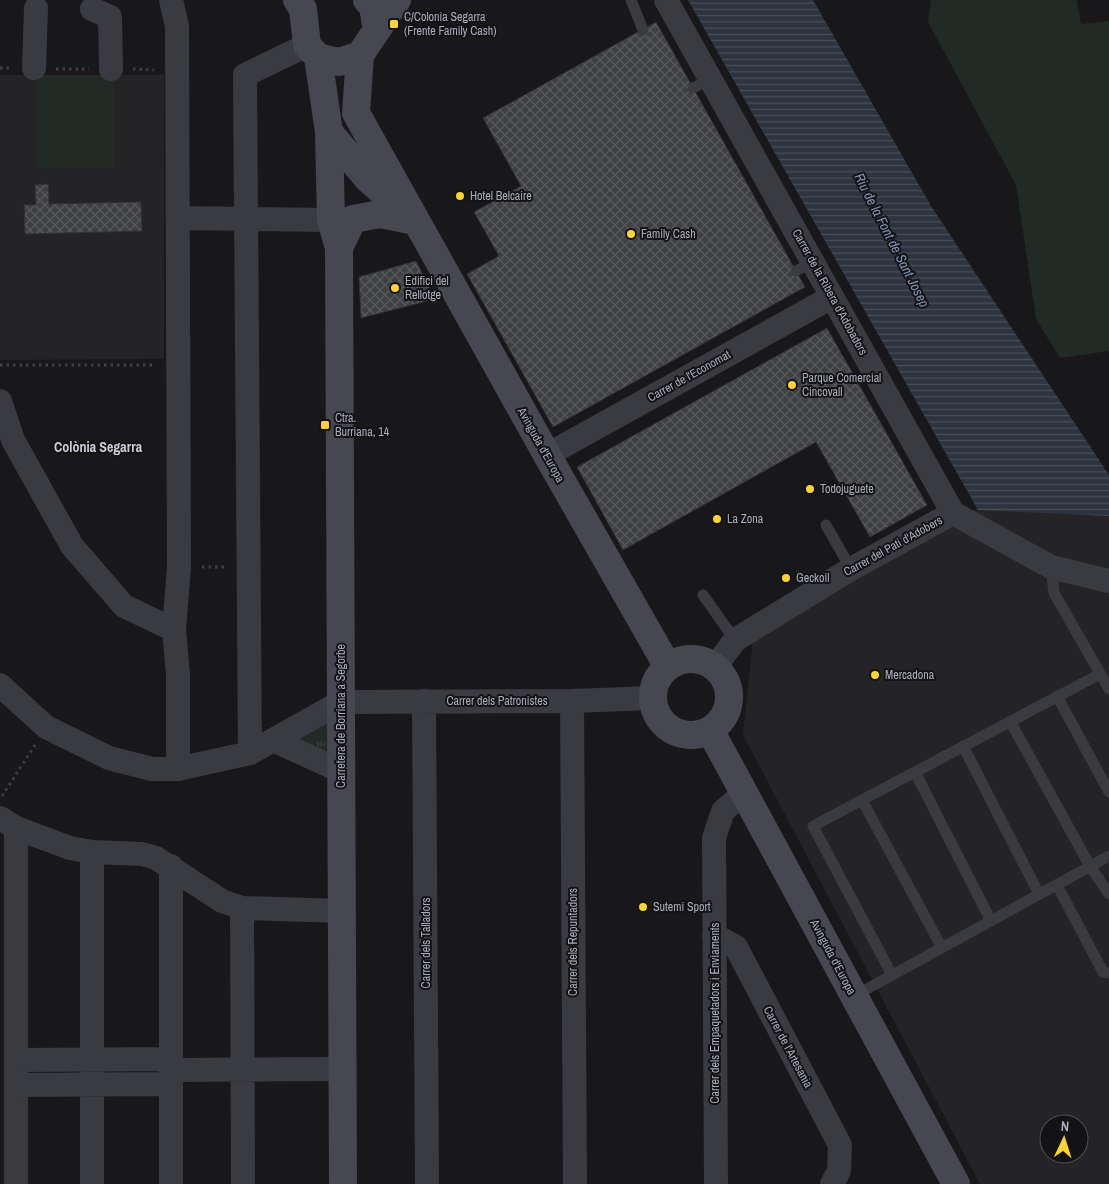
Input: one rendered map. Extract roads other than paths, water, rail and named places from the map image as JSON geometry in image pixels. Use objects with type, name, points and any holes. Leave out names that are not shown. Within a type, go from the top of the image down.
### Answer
[{"type":"main road","points":[[367,0],[373,6],[377,30]]},
{"type":"main road","points":[[312,51],[340,62],[360,55],[397,0]]},
{"type":"main road","points":[[303,3],[329,132],[342,220]]},
{"type":"main road","name":"Avinguda d'Europa","points":[[360,55],[356,113],[370,141],[668,666]]},
{"type":"main road","name":"Avinguda d'Europa","points":[[329,132],[368,179],[417,222]]},
{"type":"main road","points":[[342,220],[368,179],[370,141]]},
{"type":"main road","points":[[342,220],[380,214],[417,222]]},
{"type":"main road","name":"Carretera de Borriana a Segorbe","points":[[342,220],[339,248],[343,1184]]},
{"type":"main road","points":[[691,658],[704,661],[715,667],[723,676],[728,687],[730,700],[727,712],[720,722],[710,730],[698,735],[685,735],[672,731],[662,722],[655,711],[652,698],[654,686],[659,675],[668,666],[691,658]]},
{"type":"main road","name":"Avinguda d'Europa","points":[[710,730],[956,1184]]},
{"type":"street","points":[[171,0],[178,26],[179,567],[174,630],[178,674],[178,769]]},
{"type":"street","name":"Carrer de la Ribera d'Adobadors","points":[[666,0],[702,83],[804,266],[832,297],[953,513]]},
{"type":"street","points":[[34,68],[36,8]]},
{"type":"street","points":[[92,9],[110,17],[111,69]]},
{"type":"street","points":[[250,753],[245,75],[312,51]]},
{"type":"street","points":[[178,218],[342,220]]},
{"type":"street","name":"Carrer de l'Economat","points":[[547,455],[832,297]]},
{"type":"street","points":[[0,401],[12,440],[72,546],[124,606],[174,630]]},
{"type":"street","points":[[953,513],[1051,567],[1109,582]]},
{"type":"street","name":"Carrer del Pati d'Adobers","points":[[715,667],[735,640],[851,569],[953,513]]},
{"type":"street","points":[[0,685],[46,727],[109,758],[152,769],[178,769],[250,753],[341,702]]},
{"type":"street","name":"Carrer dels Patronistes","points":[[341,702],[572,701],[652,698]]},
{"type":"street","name":"Carrer dels Talladors","points":[[424,701],[427,1184]]},
{"type":"street","name":"Carrer dels Repuntadors","points":[[572,701],[575,1184]]},
{"type":"street","points":[[273,740],[341,771]]},
{"type":"street","name":"Carrer dels Empaquetadors i Enviaments","points":[[716,1184],[714,838],[722,811],[744,793]]},
{"type":"street","points":[[16,1184],[16,1060],[8,823],[70,848],[92,852],[142,854],[156,858],[222,901],[242,908],[342,910]]},
{"type":"street","points":[[92,852],[92,1184]]},
{"type":"street","points":[[171,866],[171,1184]]},
{"type":"street","points":[[242,908],[243,1184]]},
{"type":"street","name":"Carrer de l'Artesania","points":[[714,935],[736,948],[840,1145],[836,1178]]},
{"type":"street","points":[[16,1060],[92,1059],[171,1071]]},
{"type":"street","points":[[16,1085],[92,1084],[171,1071],[342,1069]]},
{"type":"lane","points":[[631,0],[644,30]]},
{"type":"lane","points":[[826,525],[851,569]]},
{"type":"lane","points":[[1051,567],[1054,593],[1109,690]]},
{"type":"lane","points":[[702,595],[735,640]]},
{"type":"lane","points":[[892,975],[814,826],[1100,674]]},
{"type":"lane","points":[[1057,696],[1109,792]]},
{"type":"lane","points":[[1010,722],[1090,866],[1109,894]]},
{"type":"lane","points":[[963,746],[1040,894]]},
{"type":"lane","points":[[915,772],[991,921]]},
{"type":"lane","points":[[862,800],[942,948]]},
{"type":"lane","points":[[854,996],[1109,856]]},
{"type":"lane","points":[[1057,885],[1103,972],[1109,973]]},
{"type":"water","name":"Riu de la Font de Sant Josep","points":[[688,0],[813,0],[931,206],[1109,475],[1109,516],[978,510]]},
{"type":"place","name":"C/Colonia Segarra (Frente Family Cash)","points":[[394,24]]},
{"type":"place","name":"Hotel Belcaire","points":[[460,196]]},
{"type":"place","name":"Family Cash","points":[[631,234]]},
{"type":"place","name":"Edifici del Rellotge","points":[[395,288]]},
{"type":"place","name":"Parque Comercial Cincovall","points":[[792,385]]},
{"type":"place","name":"Ctra. Burriana, 14","points":[[325,425]]},
{"type":"place","name":"Todojuguete","points":[[810,489]]},
{"type":"place","name":"La Zona","points":[[717,519]]},
{"type":"place","name":"Geckoil","points":[[786,578]]},
{"type":"place","name":"Mercadona","points":[[875,675]]},
{"type":"place","name":"Sutemi Sport","points":[[643,907]]},
{"type":"district","name":"Colònia Segarra","points":[[98,447]]}]
